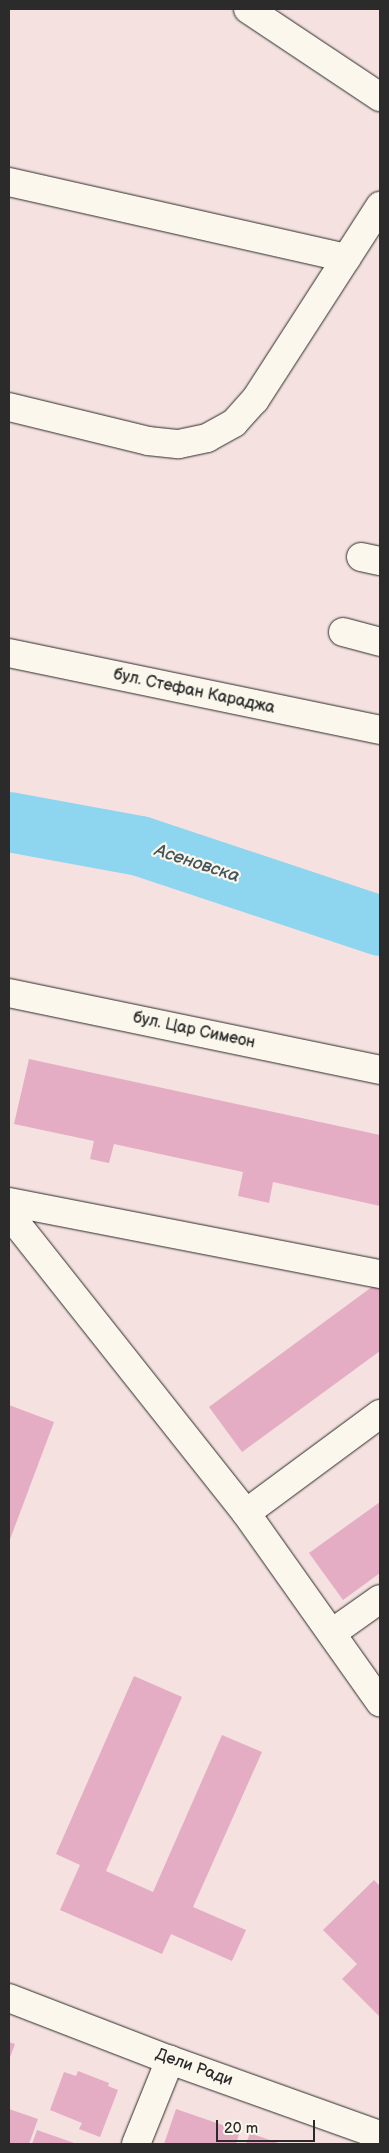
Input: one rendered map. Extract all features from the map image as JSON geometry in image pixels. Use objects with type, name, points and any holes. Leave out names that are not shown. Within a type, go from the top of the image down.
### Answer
[{"type":"street","points":[[248,9],[380,97]]},
{"type":"street","points":[[9,182],[347,258]]},
{"type":"street","points":[[9,407],[148,442],[179,444],[208,438],[234,422],[255,400],[380,206]]},
{"type":"street","points":[[343,632],[380,642]]},
{"type":"street","name":"бул. Стефан Караджа","points":[[9,653],[380,730]]},
{"type":"street","name":"бул. Цар Симеон","points":[[9,992],[380,1070]]},
{"type":"street","points":[[9,1202],[380,1274]]},
{"type":"street","points":[[9,1214],[246,1513],[332,1634],[379,1696]]},
{"type":"street","points":[[246,1513],[380,1414]]},
{"type":"street","points":[[332,1634],[380,1599]]},
{"type":"street","name":"Дели Ради","points":[[9,1998],[170,2060],[380,2135]]},
{"type":"street","points":[[136,2144],[170,2060]]},
{"type":"building","points":[[29,1059],[380,1135],[380,1206],[273,1182],[269,1203],[238,1196],[243,1172],[114,1144],[109,1163],[90,1159],[94,1141],[14,1124]]},
{"type":"building","points":[[380,1281],[380,1351],[242,1452],[209,1407]]},
{"type":"building","points":[[9,1405],[54,1422],[9,1542]]},
{"type":"building","points":[[380,1502],[380,1573],[343,1600],[309,1553]]},
{"type":"building","points":[[134,1676],[182,1697],[106,1871],[153,1892],[222,1735],[262,1752],[193,1907],[246,1930],[232,1961],[171,1934],[162,1954],[60,1910],[80,1865],[56,1854]]},
{"type":"building","points":[[374,1880],[380,1886],[380,2017],[342,1979],[357,1964],[323,1930]]},
{"type":"building","points":[[9,2042],[15,2044],[9,2060]]},
{"type":"building","points":[[78,2071],[109,2083],[108,2086],[118,2090],[100,2137],[79,2129],[82,2123],[50,2110],[64,2072],[76,2076]]},
{"type":"building","points":[[9,2109],[38,2119],[29,2144],[9,2144]]},
{"type":"building","points":[[176,2109],[240,2131],[236,2144],[164,2144]]},
{"type":"building","points":[[37,2130],[77,2144],[32,2144]]},
{"type":"building","points":[[250,2133],[281,2144],[246,2144]]},
{"type":"waterway","name":"Асеновска","points":[[9,822],[140,846],[380,926]]}]
